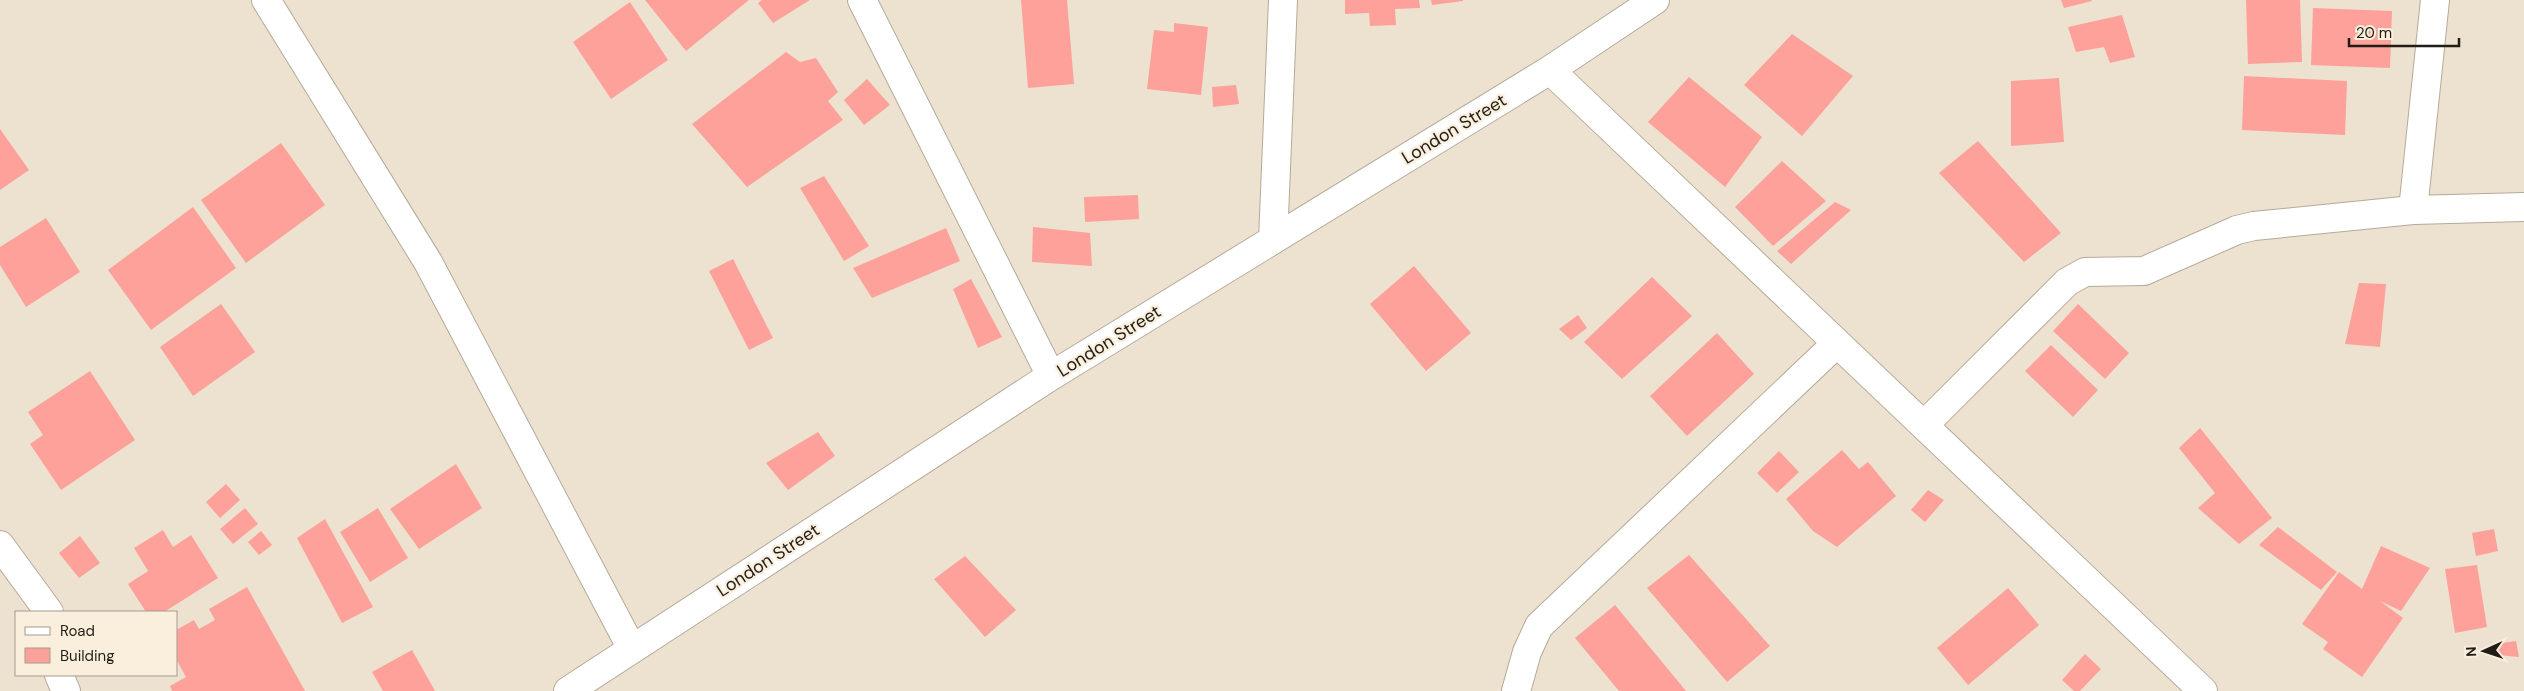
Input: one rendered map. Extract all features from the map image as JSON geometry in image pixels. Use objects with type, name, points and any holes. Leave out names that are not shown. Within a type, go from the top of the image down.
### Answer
[{"type":"street","points":[[266,0],[428,262],[632,649]]},
{"type":"street","points":[[862,0],[1051,376]]},
{"type":"street","points":[[1272,240],[1283,0]]},
{"type":"street","name":"London Street","points":[[568,691],[1051,376],[1550,70],[1655,0]]},
{"type":"street","points":[[2413,210],[2435,0]]},
{"type":"street","points":[[1550,70],[2203,691]]},
{"type":"street","points":[[1924,425],[2067,282],[2085,272],[2144,271],[2237,230],[2254,226],[2413,210],[2524,207]]},
{"type":"street","points":[[1516,691],[1527,652],[1539,626],[1837,343]]},
{"type":"street","points":[[0,545],[48,611]]},
{"type":"street","points":[[59,676],[66,691]]},
{"type":"building","points":[[645,0],[749,0],[686,51]]},
{"type":"building","points":[[762,0],[810,0],[773,23],[758,3]]},
{"type":"building","points":[[1021,0],[1067,0],[1074,84],[1028,88]]},
{"type":"building","points":[[1345,0],[1419,0],[1420,8],[1395,9],[1396,25],[1370,26],[1369,13],[1345,14]]},
{"type":"building","points":[[1431,0],[1463,0],[1463,1],[1432,5]]},
{"type":"building","points":[[2061,0],[2091,0],[2092,1],[2064,8]]},
{"type":"building","points":[[2246,0],[2300,0],[2302,62],[2248,64]]},
{"type":"building","points":[[630,2],[668,60],[611,99],[573,42]]},
{"type":"building","points":[[2313,8],[2392,11],[2390,68],[2311,65]]},
{"type":"building","points":[[2122,15],[2135,57],[2110,63],[2104,47],[2076,52],[2068,27]]},
{"type":"building","points":[[1174,23],[1208,27],[1201,95],[1147,89],[1154,30],[1174,32]]},
{"type":"building","points":[[1792,34],[1853,76],[1802,136],[1744,85]]},
{"type":"building","points":[[786,52],[800,62],[816,58],[838,92],[828,101],[843,120],[747,187],[692,124]]},
{"type":"building","points":[[2244,76],[2347,81],[2345,135],[2242,130]]},
{"type":"building","points":[[1689,77],[1762,137],[1725,187],[1648,122]]},
{"type":"building","points":[[2059,78],[2064,142],[2011,146],[2011,81]]},
{"type":"building","points":[[867,79],[890,105],[864,125],[844,100]]},
{"type":"building","points":[[1236,85],[1239,104],[1213,107],[1212,87]]},
{"type":"building","points":[[0,129],[29,170],[0,190]]},
{"type":"building","points":[[1978,141],[2061,233],[2024,262],[1939,173]]},
{"type":"building","points":[[281,143],[325,205],[246,263],[201,200]]},
{"type":"building","points":[[1782,161],[1826,201],[1773,246],[1735,207]]},
{"type":"building","points":[[824,176],[869,246],[844,261],[800,188]]},
{"type":"building","points":[[1138,195],[1139,219],[1085,222],[1084,197]]},
{"type":"building","points":[[1835,202],[1851,210],[1791,264],[1777,251]]},
{"type":"building","points":[[193,207],[236,268],[151,330],[108,270]]},
{"type":"building","points":[[46,218],[80,272],[26,307],[0,265],[0,247]]},
{"type":"building","points":[[1033,227],[1090,233],[1092,266],[1032,262]]},
{"type":"building","points":[[946,228],[960,261],[872,298],[853,268]]},
{"type":"building","points":[[733,259],[773,338],[749,350],[709,271]]},
{"type":"building","points":[[1414,266],[1471,333],[1426,371],[1370,304]]},
{"type":"building","points":[[1652,277],[1692,316],[1622,379],[1584,342]]},
{"type":"building","points":[[971,279],[1002,337],[978,348],[953,289]]},
{"type":"building","points":[[2359,283],[2386,284],[2380,347],[2345,344]]},
{"type":"building","points":[[221,304],[255,352],[193,396],[160,347]]},
{"type":"building","points":[[2078,304],[2129,353],[2105,379],[2053,331]]},
{"type":"building","points":[[1578,315],[1587,328],[1571,340],[1559,329]]},
{"type":"building","points":[[1717,333],[1754,374],[1687,436],[1650,396]]},
{"type":"building","points":[[2051,345],[2098,390],[2073,417],[2025,371]]},
{"type":"building","points":[[90,371],[135,440],[61,490],[30,444],[43,435],[28,412]]},
{"type":"building","points":[[2200,428],[2272,518],[2239,544],[2198,508],[2215,493],[2179,448]]},
{"type":"building","points":[[818,432],[835,456],[788,490],[766,463]]},
{"type":"building","points":[[1842,450],[1859,469],[1868,462],[1896,496],[1837,547],[1813,531],[1786,499]]},
{"type":"building","points":[[1779,451],[1799,472],[1777,493],[1757,473]]},
{"type":"building","points":[[456,464],[482,508],[419,549],[390,509]]},
{"type":"building","points":[[226,484],[240,500],[220,518],[206,502]]},
{"type":"building","points":[[1928,490],[1944,500],[1925,522],[1911,510]]},
{"type":"building","points":[[245,508],[258,524],[233,544],[220,529]]},
{"type":"building","points":[[378,508],[408,558],[370,582],[340,532]]},
{"type":"building","points":[[325,519],[373,607],[342,623],[297,538]]},
{"type":"building","points":[[2278,527],[2337,572],[2321,590],[2259,545]]},
{"type":"building","points":[[2494,529],[2498,551],[2476,556],[2472,533]]},
{"type":"building","points":[[163,530],[173,547],[191,535],[218,578],[166,611],[145,611],[128,584],[148,571],[134,548]]},
{"type":"building","points":[[261,531],[272,545],[259,555],[248,542]]},
{"type":"building","points":[[80,536],[100,563],[79,578],[59,553]]},
{"type":"building","points":[[2381,546],[2430,568],[2401,611],[2380,601],[2403,618],[2362,677],[2323,649],[2328,642],[2302,624],[2339,572],[2362,589]]},
{"type":"building","points":[[1689,555],[1770,646],[1727,682],[1647,588]]},
{"type":"building","points":[[965,556],[1016,610],[985,637],[934,579]]},
{"type":"building","points":[[2477,565],[2487,627],[2455,633],[2445,569]]},
{"type":"building","points":[[247,587],[305,691],[172,691],[170,686],[186,677],[178,663],[178,629],[194,620],[199,629],[215,620],[209,609]]},
{"type":"building","points":[[2008,588],[2039,625],[1968,685],[1937,648]]},
{"type":"building","points":[[1615,605],[1686,691],[1619,691],[1575,638]]},
{"type":"building","points":[[2516,641],[2519,657],[2497,655],[2495,644]]},
{"type":"building","points":[[412,650],[435,691],[383,691],[372,672]]},
{"type":"building","points":[[2085,654],[2101,669],[2080,691],[2074,691],[2062,680]]}]
